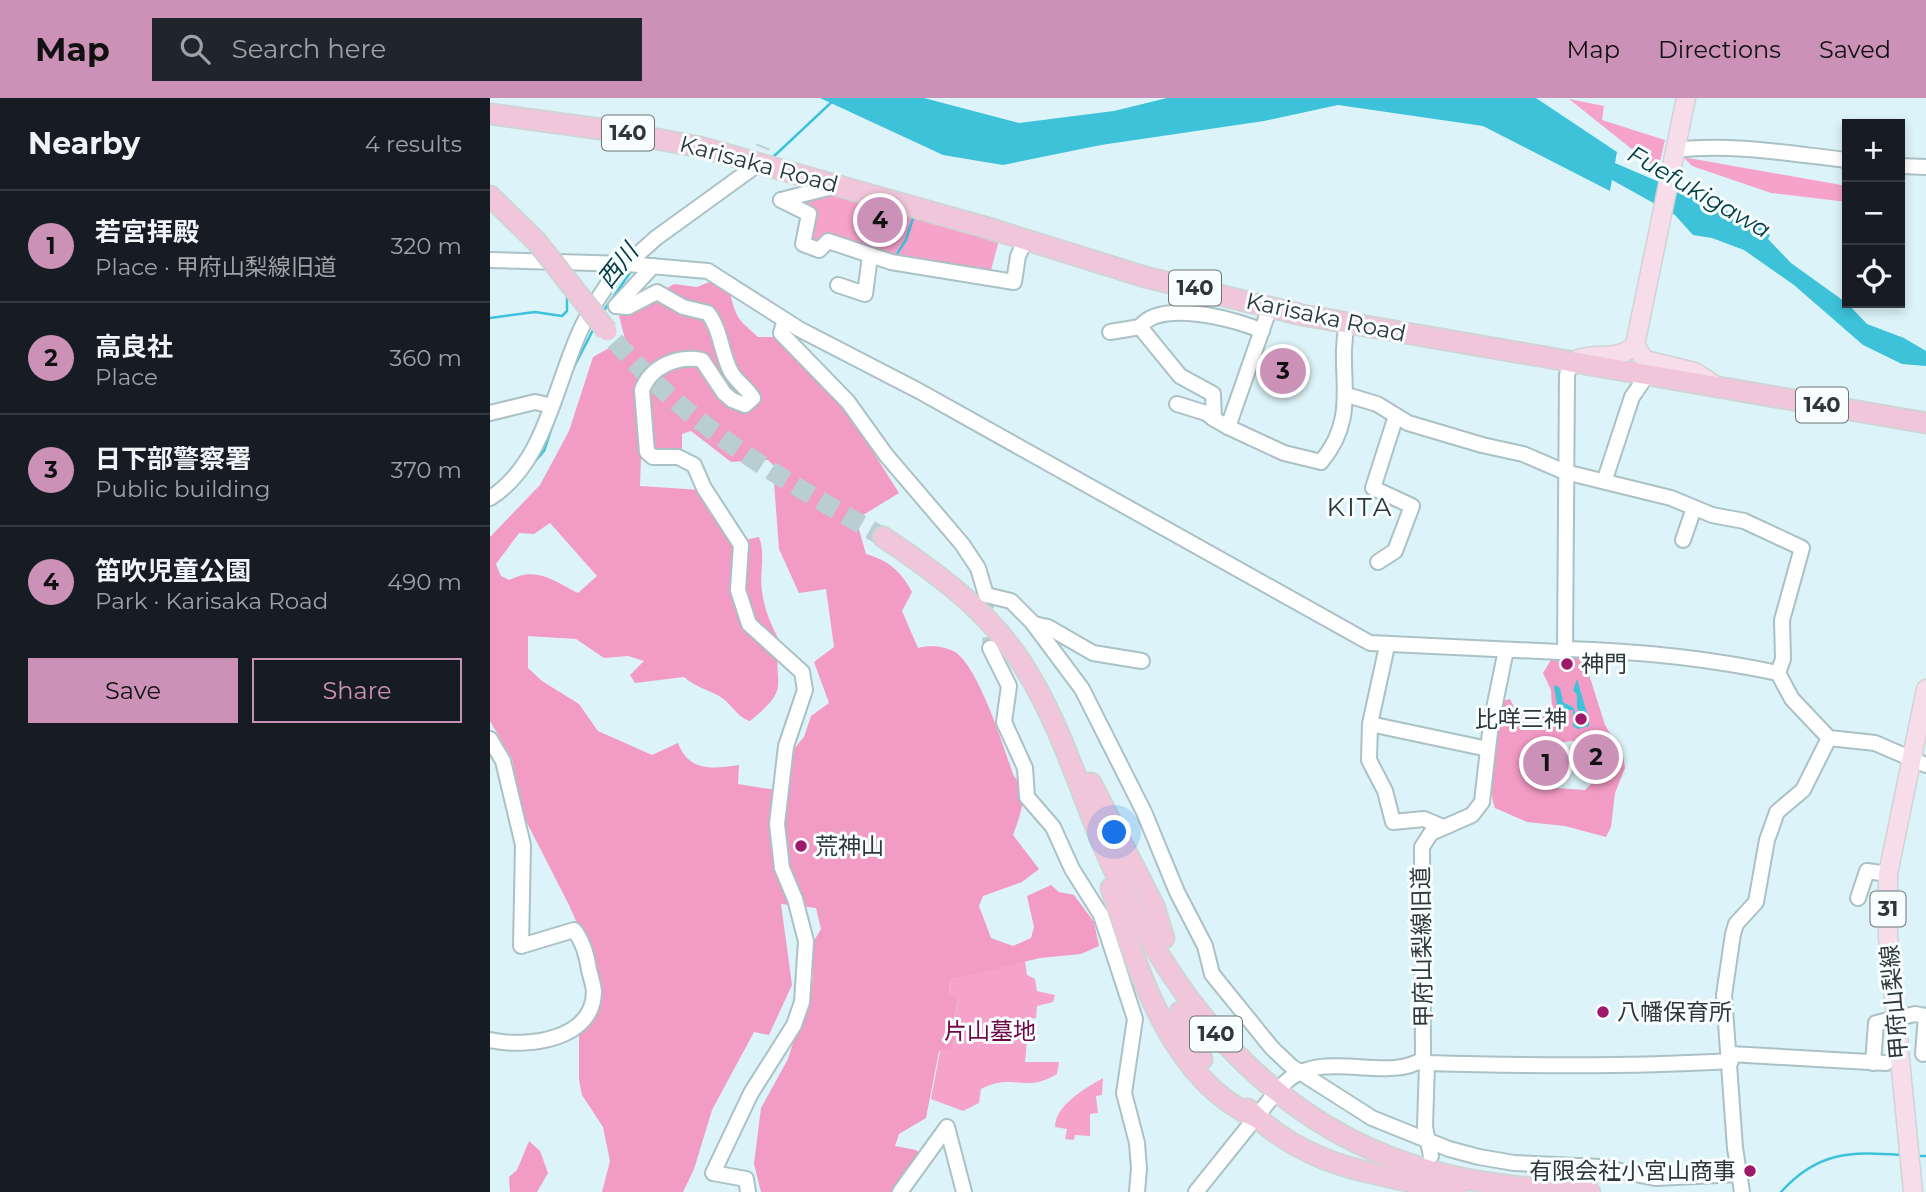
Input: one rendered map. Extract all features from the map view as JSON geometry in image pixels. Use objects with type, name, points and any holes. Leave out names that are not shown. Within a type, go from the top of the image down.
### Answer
[{"type":"highway","name":"Karisaka Road","points":[[490,114],[670,141],[758,166],[832,183],[1026,239],[1145,278],[1347,324],[1926,423]]},
{"type":"highway","points":[[490,196],[537,242],[615,341]]},
{"type":"highway","name":"140","points":[[883,537],[958,591],[992,625],[1022,664],[1042,699],[1139,922],[1182,994],[1247,1066],[1305,1111],[1340,1133],[1412,1165],[1478,1181],[1590,1192]]},
{"type":"highway","points":[[1022,664],[1064,728],[1154,906],[1164,938]]},
{"type":"highway","points":[[1042,699],[1083,807],[1132,953],[1155,1007],[1189,1060],[1220,1095],[1232,1107],[1255,1117]]},
{"type":"highway","points":[[1180,1012],[1198,1054],[1255,1117],[1294,1147],[1328,1163],[1457,1192]]},
{"type":"main road","points":[[1686,98],[1636,341],[1640,355],[1650,362],[1695,372],[1718,388]]},
{"type":"main road","points":[[1571,363],[1585,355],[1619,356],[1636,341]]},
{"type":"main road","name":"甲府山梨線","points":[[1912,1188],[1888,937],[1888,874],[1919,763],[1926,689]]},
{"type":"street","points":[[1676,150],[1757,150],[1842,159]]},
{"type":"street","points":[[490,498],[509,484],[531,454],[582,325],[624,264],[758,166]]},
{"type":"street","points":[[1905,166],[1926,167]]},
{"type":"street","points":[[832,183],[834,188],[781,200],[809,214],[803,244],[819,250],[828,241],[870,256],[1014,282],[1018,256],[1026,239]]},
{"type":"street","points":[[838,285],[864,294],[870,256]]},
{"type":"street","points":[[490,260],[624,264],[708,271],[785,320],[1370,643],[1387,646],[1560,652],[1565,649],[1697,657],[1778,673]]},
{"type":"street","points":[[653,266],[616,306],[624,308],[657,292],[683,307],[708,313],[718,332],[721,350],[732,374],[753,398],[745,405],[732,400],[702,360],[685,358],[667,363],[644,384],[642,390],[647,452],[653,457],[685,459],[694,465],[704,488],[741,545],[738,590],[748,624],[782,651],[802,672],[805,680],[805,698],[786,746],[776,824],[782,868],[795,899],[806,941],[802,1002],[794,1025],[751,1093],[713,1173],[746,1179],[748,1192]]},
{"type":"street","points":[[1228,427],[1270,307]]},
{"type":"street","points":[[1110,332],[1140,327],[1145,320],[1161,313],[1238,320],[1262,331]]},
{"type":"street","points":[[785,320],[781,333],[848,402],[886,455],[962,544],[978,568],[986,595],[1011,601],[1034,624],[1082,689],[1151,825],[1177,892],[1205,946],[1212,974],[1272,1048],[1300,1071],[1356,1109],[1430,1149],[1490,1159],[1601,1167],[1655,1178],[1738,1174]]},
{"type":"street","points":[[1177,404],[1206,412],[1228,427],[1284,453],[1321,462],[1333,442],[1345,411],[1347,324]]},
{"type":"street","points":[[1140,327],[1180,376],[1213,394],[1214,419]]},
{"type":"street","points":[[1565,649],[1567,375],[1571,363]]},
{"type":"street","points":[[1605,479],[1632,397],[1647,375]]},
{"type":"street","points":[[1347,395],[1377,404],[1396,416],[1482,445],[1523,454],[1565,472],[1605,479],[1744,521],[1801,548],[1782,620],[1783,659],[1778,673],[1792,699],[1829,738],[1875,743],[1919,763]]},
{"type":"street","points":[[490,412],[503,412],[535,402],[552,406]]},
{"type":"street","points":[[1378,562],[1395,551],[1412,506],[1373,488],[1396,416]]},
{"type":"street","points":[[1683,540],[1694,508]]},
{"type":"street","points":[[1034,624],[1054,631],[1093,653],[1142,662]]},
{"type":"street","points":[[1387,646],[1370,724],[1369,760],[1385,791],[1392,822],[1424,819],[1443,827]]},
{"type":"street","points":[[990,648],[1009,686],[1004,722],[1025,768],[1027,797],[1053,827],[1072,869],[1101,915],[1135,1019],[1124,1093],[1137,1143],[1137,1192]]},
{"type":"street","name":"甲府山梨線旧道","points":[[1300,1071],[1408,1066],[1425,1061],[1420,858],[1425,840],[1443,827],[1478,810],[1484,794],[1488,749],[1506,650]]},
{"type":"street","points":[[1370,724],[1488,749]]},
{"type":"street","points":[[490,738],[503,761],[523,845],[520,946],[574,930],[580,937],[594,993],[588,1012],[576,1026],[558,1037],[513,1045],[490,1040]]},
{"type":"street","points":[[1742,1192],[1738,1174],[1724,995],[1736,924],[1756,902],[1767,841],[1777,812],[1804,790],[1829,738]]},
{"type":"street","points":[[1858,898],[1867,872],[1888,874]]},
{"type":"street","points":[[1430,1149],[1425,1127],[1425,1061],[1644,1065],[1730,1057],[1880,1063],[1876,1023],[1915,1014],[1926,1016],[1923,1054]]},
{"type":"street","points":[[1196,1192],[1255,1117],[1300,1071]]},
{"type":"street","points":[[900,1192],[947,1127],[964,1192]]},
{"type":"green space","points":[[1569,99],[1604,106],[1602,120],[1665,140],[1658,170]]},
{"type":"green space","points":[[1683,157],[1842,185],[1842,201],[1771,193],[1692,166]]},
{"type":"green space","points":[[837,191],[1001,233],[990,274],[818,243],[805,234],[810,206],[787,200]]},
{"type":"green space","name":"片山墓地","points":[[1025,961],[1027,975],[1035,979],[1037,991],[1055,995],[1053,1002],[1037,1006],[1036,1018],[1029,1019],[1025,1062],[1059,1062],[1057,1074],[1036,1082],[992,1084],[981,1089],[979,1103],[963,1111],[931,1099],[940,1051],[950,1036],[958,1001],[949,993],[950,980]]},
{"type":"green space","points":[[1103,1078],[1102,1095],[1096,1096],[1098,1113],[1090,1114],[1090,1136],[1075,1135],[1074,1140],[1065,1139],[1067,1129],[1055,1127],[1060,1111],[1073,1098]]},
{"type":"shaded area","points":[[709,282],[728,291],[739,318],[758,337],[778,337],[844,406],[899,493],[860,517],[858,526],[866,554],[893,567],[912,592],[902,611],[918,648],[937,647],[951,650],[964,660],[972,673],[989,708],[1013,774],[1022,787],[1022,805],[1013,835],[1039,869],[1022,882],[983,896],[979,906],[991,938],[1013,946],[1031,938],[1034,927],[1027,896],[1051,885],[1059,892],[1074,895],[1094,922],[1099,946],[1081,954],[1040,958],[950,980],[949,993],[958,1000],[950,1036],[953,1040],[951,1048],[939,1051],[926,1118],[899,1134],[895,1146],[916,1150],[922,1155],[895,1192],[761,1192],[754,1164],[761,1108],[788,1059],[813,979],[812,944],[821,929],[816,908],[781,904],[792,985],[769,1035],[754,1032],[712,1110],[694,1169],[683,1192],[602,1192],[610,1161],[603,1127],[582,1095],[579,1080],[579,1034],[592,1006],[587,946],[523,815],[512,759],[490,721],[490,537],[540,485],[569,431],[593,357],[625,339],[619,316],[674,284],[697,287]],"holes":[[[691,431],[731,462],[768,460],[781,473],[774,482],[779,549],[799,593],[826,589],[834,647],[814,662],[829,703],[811,716],[804,737],[792,751],[791,774],[782,791],[738,784],[739,765],[711,767],[695,764],[688,759],[678,743],[652,755],[598,731],[579,704],[542,681],[528,668],[528,636],[576,639],[604,658],[628,656],[644,661],[630,675],[635,683],[684,677],[723,699],[750,721],[773,699],[777,691],[781,643],[763,598],[762,550],[759,537],[735,542],[701,490],[640,486],[641,457],[682,455],[682,434]],[[550,523],[597,576],[578,593],[544,576],[528,574],[509,580],[501,576],[496,564],[519,533],[534,534]]]},
{"type":"shaded area","points":[[1578,657],[1586,665],[1605,725],[1623,755],[1625,768],[1615,793],[1611,827],[1606,837],[1565,826],[1527,822],[1495,808],[1491,786],[1501,701],[1510,699],[1515,709],[1541,718],[1552,709],[1551,690],[1543,673],[1551,660]],"holes":[[[1554,688],[1563,702],[1573,707],[1581,725],[1585,723],[1577,700],[1580,688],[1588,726],[1573,726],[1573,710],[1562,710]],[[1573,741],[1585,751],[1593,782],[1585,790],[1539,787],[1536,755],[1548,744]]]},
{"type":"shaded area","points":[[529,1141],[540,1151],[548,1173],[537,1192],[510,1192],[509,1177],[517,1170]]},
{"type":"water","points":[[820,98],[924,98],[1019,123],[1114,111],[1167,98],[1536,98],[1617,152],[1615,163],[1757,224],[1770,235],[1768,239],[1791,263],[1842,300],[1842,308],[1852,308],[1867,324],[1904,338],[1926,351],[1926,366],[1902,364],[1863,345],[1794,285],[1744,250],[1712,238],[1693,235],[1675,215],[1612,180],[1610,191],[1483,126],[1338,105],[1264,121],[1101,145],[1003,165],[943,155]]},
{"type":"water","points":[[1577,679],[1589,720],[1589,726],[1578,729],[1573,726],[1573,710],[1558,710],[1554,687],[1555,685],[1560,688],[1563,702],[1573,707],[1581,724],[1585,722],[1584,717],[1578,709],[1577,695],[1573,690]]},
{"type":"waterway","name":"西川","points":[[771,159],[836,98]]},
{"type":"waterway","points":[[895,257],[906,240],[914,215]]},
{"type":"waterway","name":"西川","points":[[602,313],[632,270]]},
{"type":"waterway","points":[[490,318],[535,312],[562,316],[567,311],[567,293]]},
{"type":"waterway","name":"西川","points":[[573,369],[594,328]]},
{"type":"waterway","name":"西川","points":[[530,467],[544,451],[553,424]]},
{"type":"waterway","name":"西川","points":[[496,502],[512,489]]},
{"type":"waterway","points":[[1781,1192],[1808,1169],[1835,1157],[1866,1153],[1901,1155]]},
{"type":"waterway","points":[[1918,1156],[1926,1156]]},
{"type":"tunnel","points":[[754,167],[763,146]]},
{"type":"tunnel","points":[[615,341],[676,401],[740,451],[883,537]]},
{"type":"tunnel","points":[[986,595],[990,648]]},
{"type":"place","name":"笛吹児童公園","points":[[880,220]]},
{"type":"place","name":"日下部警察署","points":[[1283,371]]},
{"type":"place","name":"神門","points":[[1567,664]]},
{"type":"place","name":"比咩三神","points":[[1581,719]]},
{"type":"place","name":"高良社","points":[[1596,757]]},
{"type":"place","name":"若宮拝殿","points":[[1546,763]]},
{"type":"place","name":"荒神山","points":[[801,846]]},
{"type":"place","name":"八幡保育所","points":[[1603,1012]]},
{"type":"place","name":"有限会社小宮山商事","points":[[1750,1171]]},
{"type":"district","name":"KITA","points":[[1360,507]]},
{"type":"water label","name":"Fuefukigawa","points":[[1699,192]]}]
